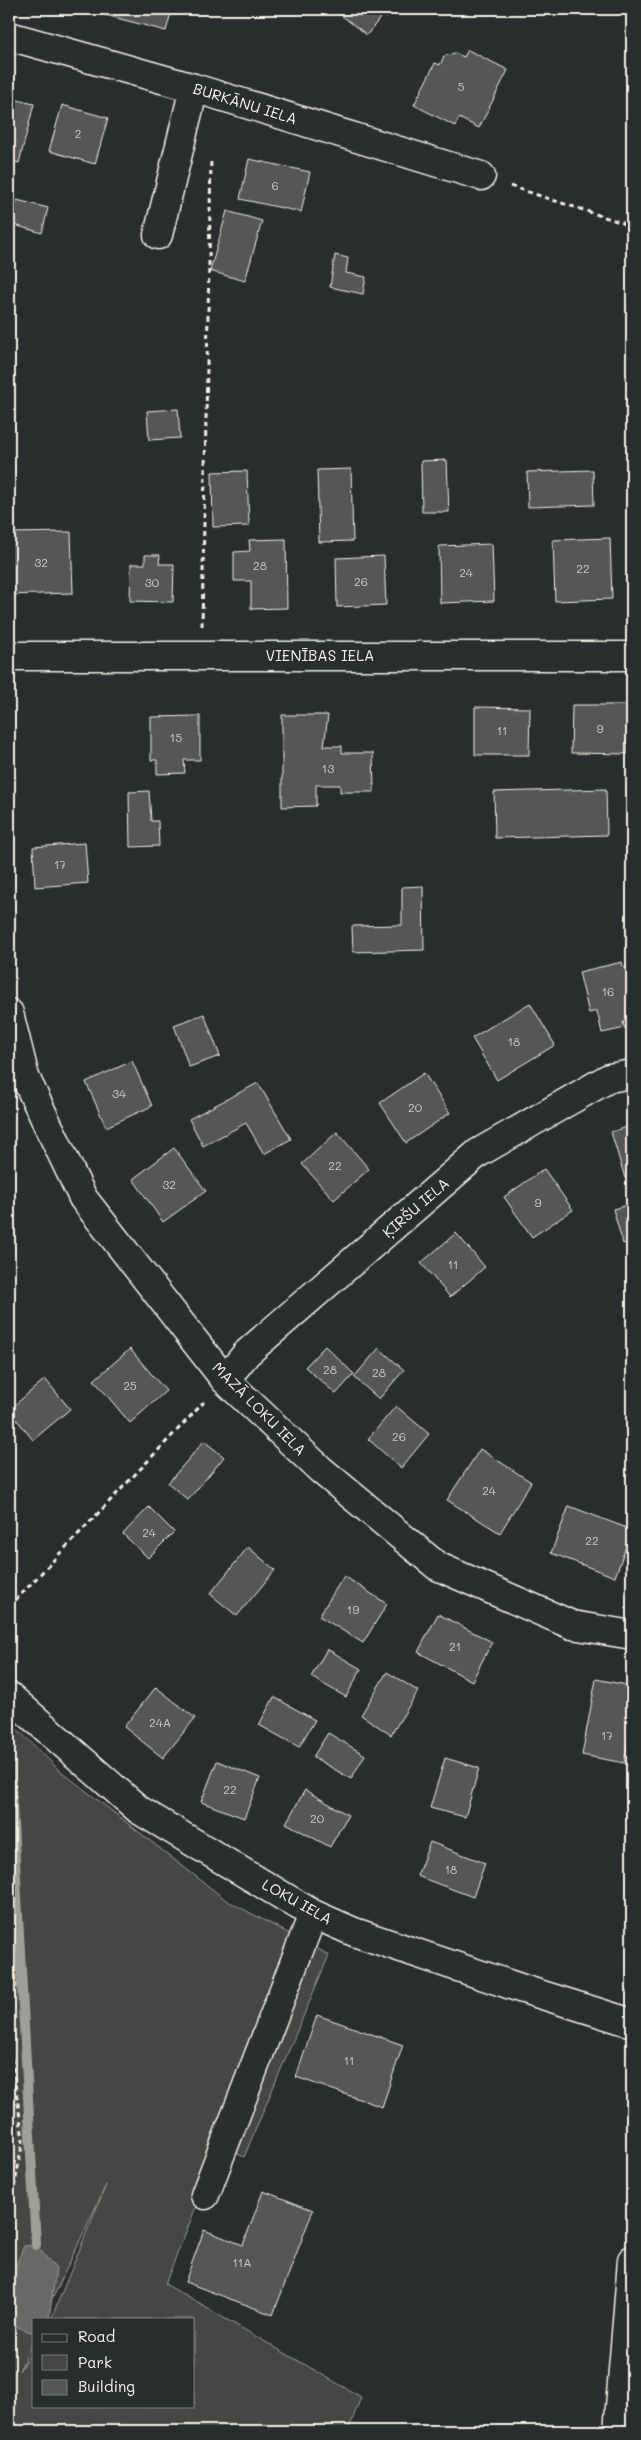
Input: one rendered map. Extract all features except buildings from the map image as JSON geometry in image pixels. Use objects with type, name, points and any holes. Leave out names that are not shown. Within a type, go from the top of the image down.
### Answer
[{"type":"street","name":"BURKĀNU IELA","points":[[9,36],[194,88],[481,176]]},
{"type":"street","points":[[158,234],[194,88]]},
{"type":"street","name":"VIENĪBAS IELA","points":[[9,656],[632,656]]},
{"type":"street","name":"MAZĀ LOKU IELA","points":[[9,1013],[25,1077],[83,1198],[225,1380],[322,1470],[437,1566],[572,1625],[632,1635]]},
{"type":"street","name":"ĶIRŠU IELA","points":[[225,1380],[247,1354],[478,1153],[610,1078],[632,1074]]},
{"type":"street","name":"LOKU IELA","points":[[9,1696],[139,1810],[313,1914],[354,1932],[523,1989],[632,2022]]},
{"type":"street","points":[[205,2195],[313,1914]]},
{"type":"street","points":[[618,2431],[632,2260]]},
{"type":"path","points":[[202,656],[212,153]]},
{"type":"path","points":[[481,176],[632,226]]},
{"type":"path","points":[[9,1607],[225,1380]]},
{"type":"path","points":[[9,1967],[16,1982],[9,2020]]},
{"type":"path","points":[[9,2040],[23,2140],[9,2216]]},
{"type":"green space","points":[[9,1721],[58,1769],[226,1900],[329,1955],[244,2157],[221,2145],[165,2284],[361,2397],[348,2431],[9,2431],[9,2147],[13,2141],[9,2137]],"holes":[[[106,2185],[51,2318],[195,2318],[195,2408],[32,2408],[32,2352],[19,2371],[32,2343],[32,2318],[43,2318]]]},
{"type":"shaded area","points":[[36,2245],[56,2269],[49,2318],[32,2318],[31,2332],[12,2325],[8,2305],[10,2285],[24,2246]]},
{"type":"waterway","points":[[9,1750],[36,2245]]}]
